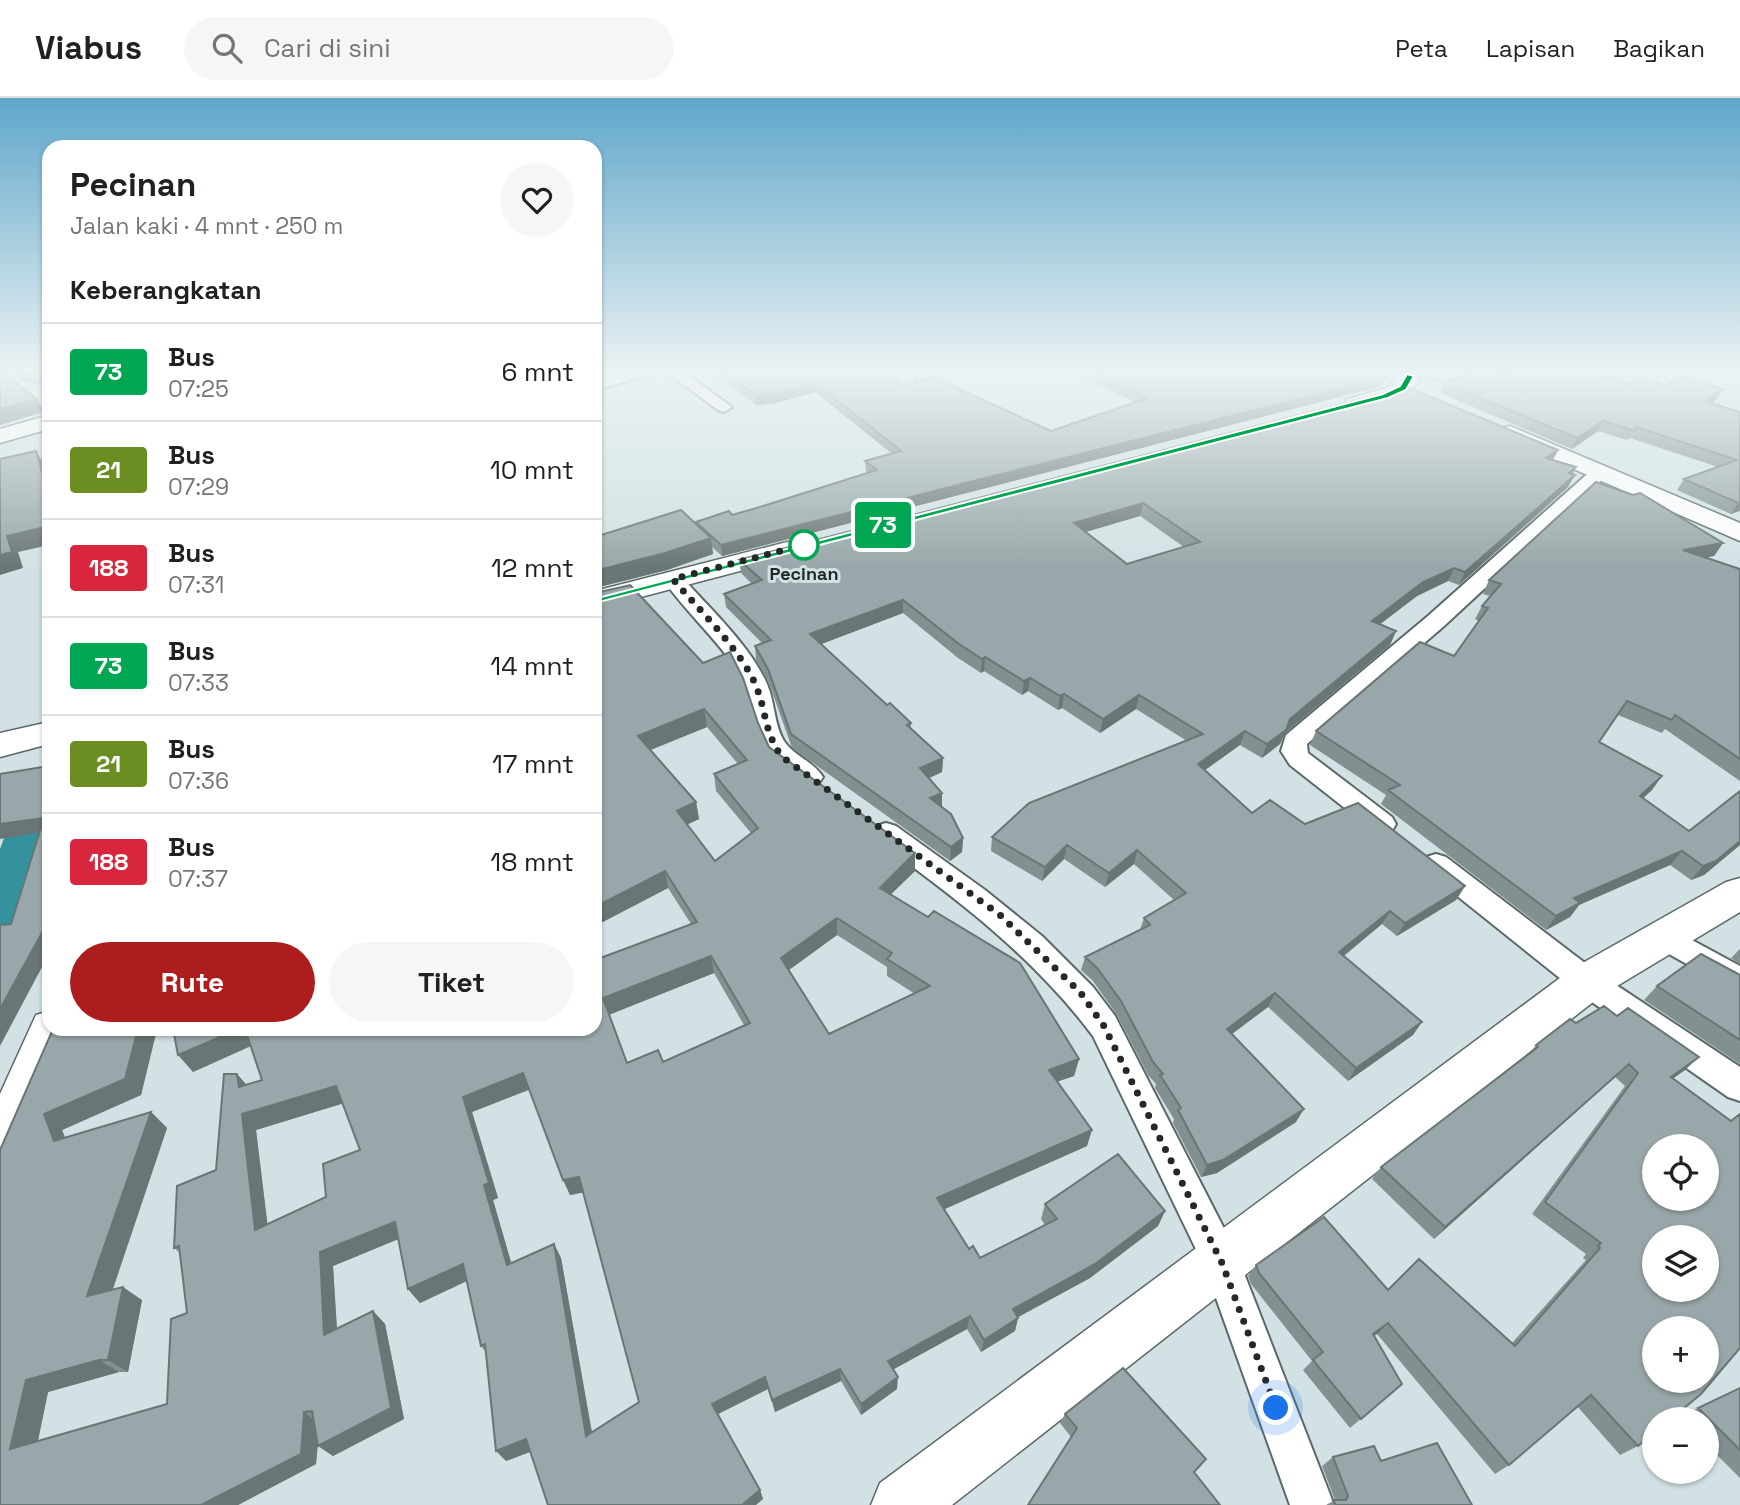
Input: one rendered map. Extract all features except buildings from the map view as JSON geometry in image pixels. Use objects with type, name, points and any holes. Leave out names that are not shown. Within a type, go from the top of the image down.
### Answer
[{"type":"street","points":[[1520,438],[1740,533]]},
{"type":"street","points":[[1600,472],[1436,621],[1295,741],[1293,751],[1299,759],[1587,982],[1740,1086]]},
{"type":"street","points":[[602,598],[808,544]]},
{"type":"street","points":[[673,579],[743,661],[756,685],[769,737],[781,756],[836,796]]},
{"type":"street","points":[[0,745],[42,735]]},
{"type":"street","points":[[869,820],[1000,915],[1080,992],[1104,1026],[1222,1263],[1312,1505]]},
{"type":"street","points":[[902,1505],[1587,982],[1740,893]]},
{"type":"street","points":[[1664,937],[1740,981]]},
{"type":"street","points":[[0,1149],[49,1036]]},
{"type":"waterway","points":[[0,923],[17,893],[42,820]]},
{"type":"bus line","name":"73","points":[[602,598],[1223,438]]},
{"type":"place","name":"Pecinan","points":[[804,545]]},
{"type":"route","points":[[804,545],[673,579],[743,661],[756,685],[769,737],[781,756],[1000,915],[1080,992],[1104,1026],[1222,1263],[1276,1408]]}]
